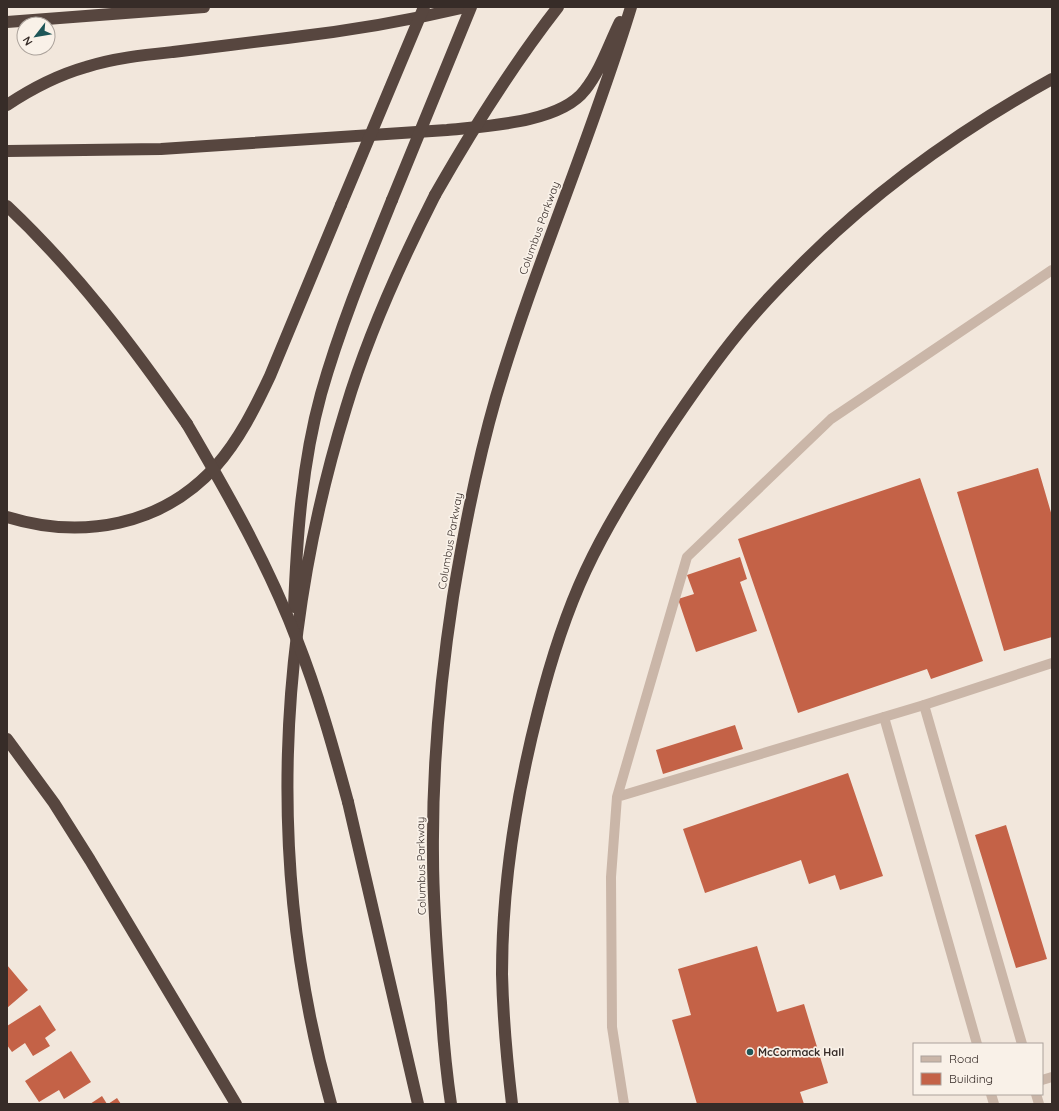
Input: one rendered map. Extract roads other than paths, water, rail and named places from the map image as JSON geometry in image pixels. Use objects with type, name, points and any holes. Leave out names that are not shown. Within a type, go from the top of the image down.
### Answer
[{"type":"highway","points":[[7,22],[204,7]]},
{"type":"highway","points":[[7,517],[53,528],[105,526],[152,512],[174,501],[195,486],[215,466],[232,445],[258,402],[270,376],[424,7]]},
{"type":"highway","points":[[7,105],[29,91],[68,73],[87,66],[108,61],[370,27],[466,7]]},
{"type":"highway","points":[[331,1104],[312,1028],[303,978],[296,929],[288,834],[288,736],[301,503],[309,448],[321,395],[336,345],[392,200],[471,7]]},
{"type":"highway","points":[[288,736],[292,684],[301,607],[311,547],[333,454],[364,356],[402,263],[435,195],[494,97],[518,61],[558,7]]},
{"type":"highway","points":[[7,151],[129,150],[231,145],[454,129],[504,123],[540,116],[568,106],[585,90],[598,68],[627,7]]},
{"type":"highway","name":"Columbus Parkway","points":[[451,1104],[437,964],[433,854],[434,795],[441,692],[457,574],[472,494],[484,443],[508,359],[528,298],[613,65],[631,7]]},
{"type":"highway","points":[[512,1104],[508,1070],[502,974],[504,926],[513,831],[520,783],[543,691],[557,645],[574,600],[598,545],[655,451],[712,367],[742,328],[785,281],[845,223],[877,195],[977,123],[1017,98],[1052,79]]},
{"type":"highway","points":[[7,206],[57,256],[85,288],[128,342],[187,424],[236,509],[280,599],[313,682],[329,730],[348,802],[418,1104]]},
{"type":"highway","points":[[7,739],[54,804],[90,860],[236,1104]]},
{"type":"street","points":[[624,1104],[612,1027],[611,878],[617,797],[687,557],[831,419],[1052,270]]},
{"type":"street","points":[[617,797],[924,705],[1052,662]]},
{"type":"street","points":[[924,705],[1022,1043]]},
{"type":"street","points":[[884,717],[977,1043]]},
{"type":"place","name":"McCormack Hall","points":[[750,1052]]}]
